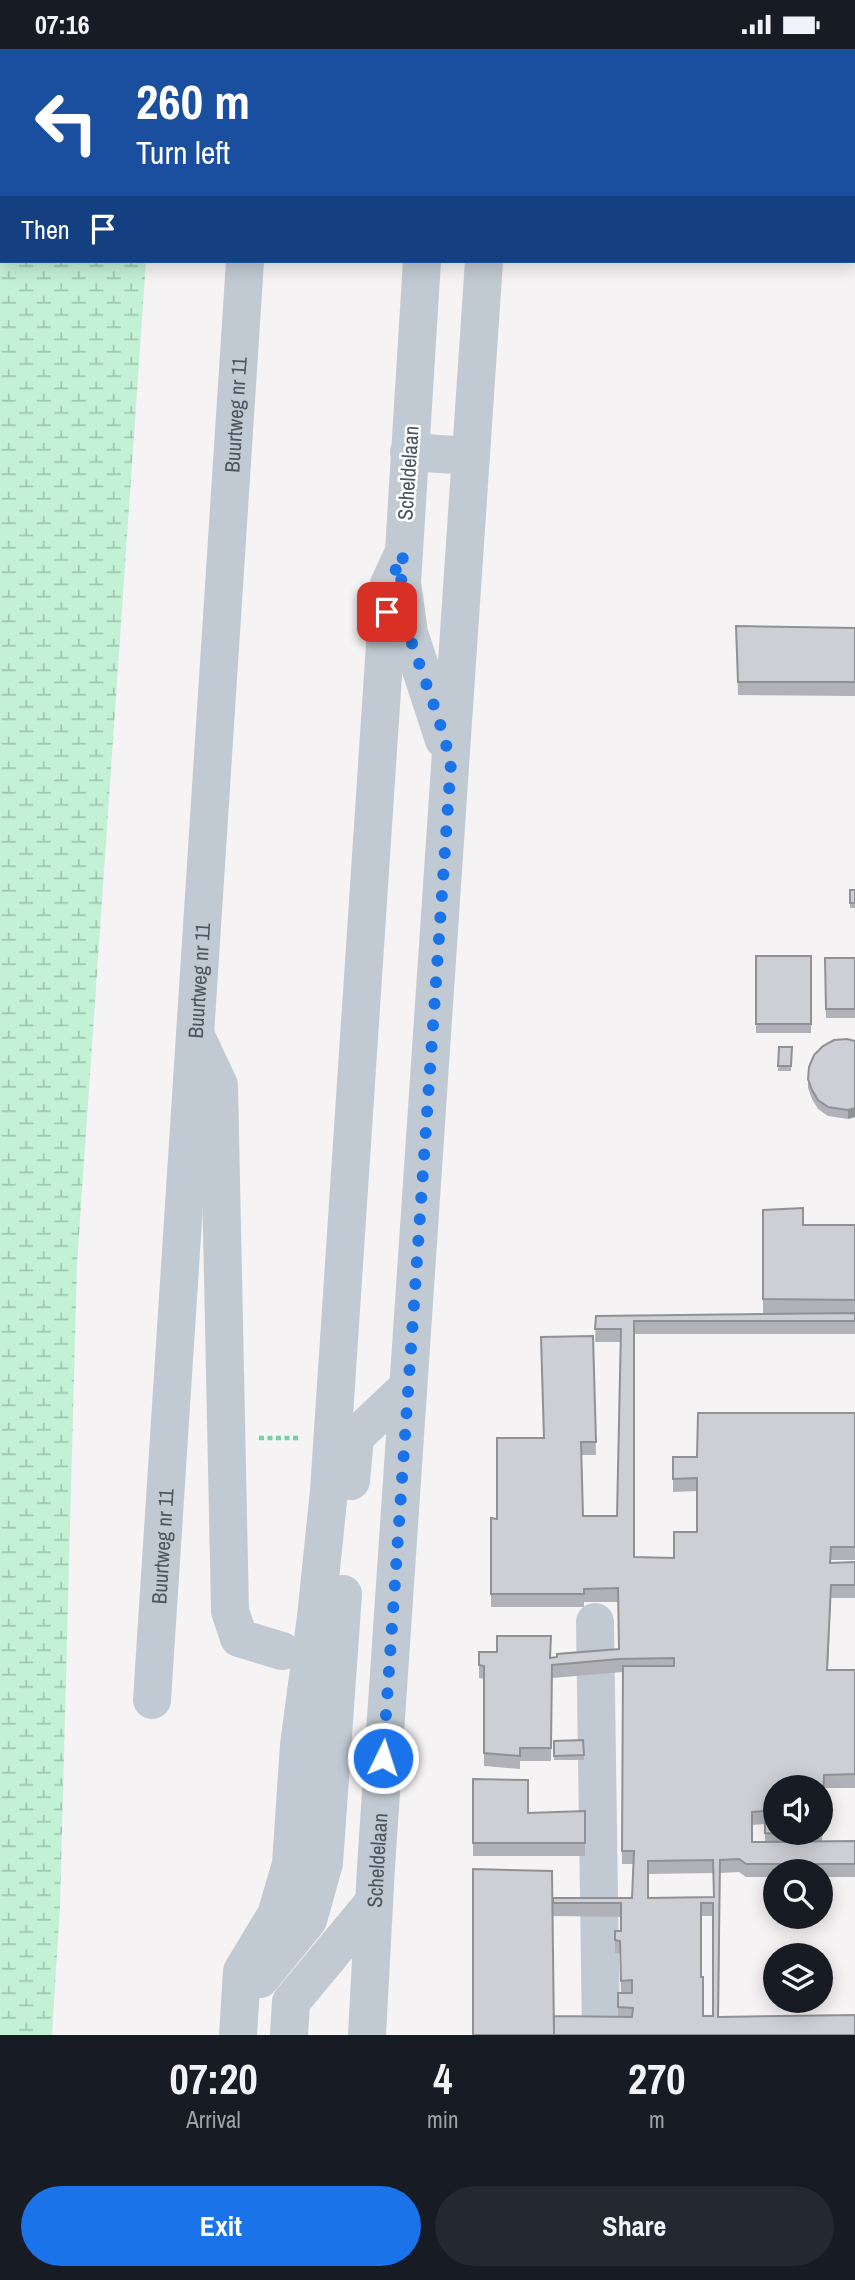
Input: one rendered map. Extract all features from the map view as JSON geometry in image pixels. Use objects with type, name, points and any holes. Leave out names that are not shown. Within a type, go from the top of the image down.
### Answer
[{"type":"lane","name":"Buurtweg nr 11","points":[[152,1700],[244,263]]},
{"type":"lane","name":"Scheldelaan","points":[[422,263],[401,583],[408,632],[451,762]]},
{"type":"lane","name":"Scheldelaan","points":[[367,2035],[484,263]]},
{"type":"lane","points":[[410,452],[471,456]]},
{"type":"lane","points":[[238,2026],[242,1971],[276,1915],[291,1864],[299,1745],[329,1491],[389,584],[403,554]]},
{"type":"lane","points":[[193,1031],[219,1085],[230,1611],[239,1638],[282,1651]]},
{"type":"lane","points":[[238,2026],[259,1981],[308,1920],[324,1863],[355,1437],[408,1387]]},
{"type":"lane","points":[[595,1622],[601,2035]]},
{"type":"lane","points":[[289,2035],[291,2002],[374,1902]]},
{"type":"green space","points":[[0,263],[146,263],[77,1263],[60,1905],[52,2035],[0,2035]]},
{"type":"building","points":[[736,626],[855,628],[855,682],[738,682]]},
{"type":"building","points":[[850,890],[855,890],[855,903],[850,903]]},
{"type":"building","points":[[756,956],[811,956],[811,1024],[756,1024]]},
{"type":"building","points":[[825,958],[855,958],[855,1009],[826,1009]]},
{"type":"building","points":[[834,1040],[855,1041],[855,1108],[848,1110],[828,1107],[818,1100],[808,1079],[814,1055]]},
{"type":"building","points":[[779,1047],[792,1047],[791,1066],[778,1066]]},
{"type":"building","points":[[803,1208],[803,1225],[855,1225],[855,1300],[763,1299],[763,1210]]},
{"type":"building","points":[[855,1313],[855,1321],[634,1321],[634,1557],[674,1558],[674,1532],[697,1532],[697,1478],[673,1479],[673,1457],[697,1457],[698,1413],[855,1413],[855,1547],[831,1547],[830,1563],[855,1562],[855,1585],[831,1585],[827,1670],[855,1670],[855,1774],[763,1775],[763,1811],[752,1812],[752,1842],[763,1842],[763,1845],[833,1845],[833,1841],[855,1841],[855,1864],[833,1864],[833,1859],[763,1859],[763,1864],[746,1864],[739,1859],[720,1860],[718,2017],[855,2015],[855,2035],[554,2035],[554,2016],[632,2017],[633,2008],[618,2007],[618,1993],[632,1993],[632,1980],[621,1981],[620,1941],[615,1940],[615,1931],[621,1931],[621,1903],[553,1903],[553,1898],[632,1898],[634,1851],[622,1851],[623,1666],[674,1666],[674,1658],[619,1659],[552,1665],[551,1748],[520,1748],[520,1756],[484,1753],[484,1666],[479,1665],[479,1652],[497,1652],[497,1636],[551,1636],[550,1658],[557,1657],[557,1654],[619,1649],[618,1588],[584,1589],[584,1594],[491,1594],[491,1518],[497,1519],[497,1438],[544,1438],[541,1337],[593,1336],[596,1442],[581,1442],[583,1516],[617,1516],[621,1329],[595,1329],[596,1316]],"holes":[[[713,1860],[714,1897],[648,1898],[648,1861]],[[701,1903],[713,1903],[713,2016],[703,2016]]]},
{"type":"building","points":[[583,1740],[584,1755],[554,1756],[554,1741]]},
{"type":"building","points":[[473,1779],[528,1780],[528,1813],[585,1811],[585,1843],[473,1843]]},
{"type":"building","points":[[473,1869],[552,1871],[554,2035],[473,2035]]},
{"type":"route","points":[[383,1758],[451,762],[408,632],[401,583],[403,554],[389,584],[387,612]]}]
